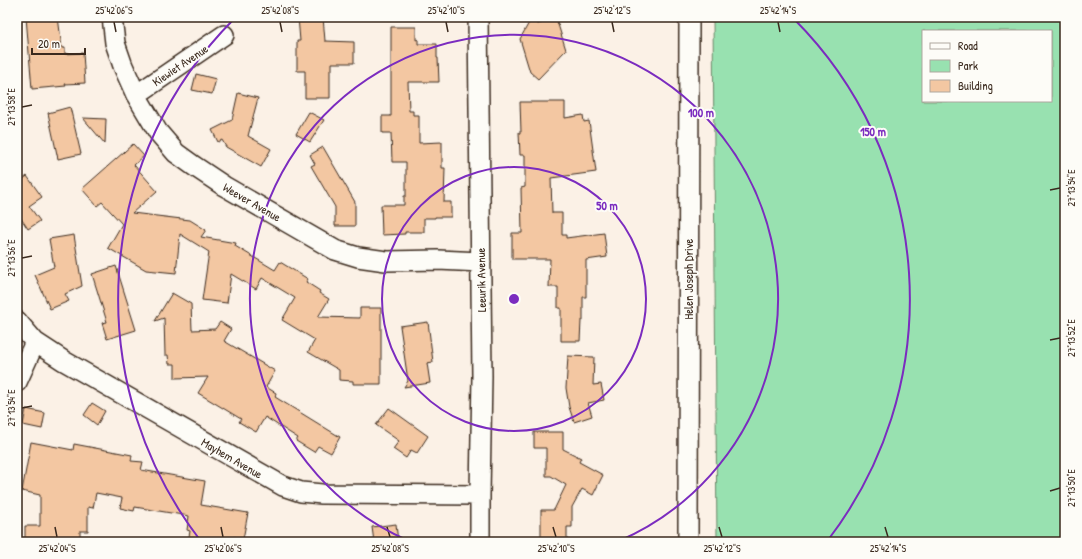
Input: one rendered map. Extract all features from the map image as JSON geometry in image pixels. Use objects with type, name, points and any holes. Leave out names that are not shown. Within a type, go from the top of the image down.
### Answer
[{"type":"street","name":"Weever Avenue","points":[[112,17],[115,43],[123,66],[136,95],[158,132],[176,153],[224,186],[335,250],[358,257],[386,261],[438,260],[481,262]]},
{"type":"street","name":"Leeurik Avenue","points":[[478,17],[482,376],[480,542]]},
{"type":"street","name":"Helen Joseph Drive","points":[[688,542],[689,17]]},
{"type":"street","name":"Kiewiet Avenue","points":[[136,95],[224,35]]},
{"type":"street","name":"Mayhem Avenue","points":[[17,321],[35,342],[64,361],[283,486],[301,492],[322,494],[480,496]]},
{"type":"street","points":[[17,382],[35,342]]},
{"type":"green space","points":[[713,17],[1065,17],[1065,542],[717,542]]},
{"type":"building","points":[[26,17],[58,17],[62,48],[65,48],[65,54],[83,53],[85,83],[65,84],[66,86],[32,89]]},
{"type":"building","points":[[298,17],[323,17],[325,41],[354,42],[354,63],[332,63],[332,70],[330,70],[330,98],[305,98],[305,71],[297,71],[297,41],[300,41]]},
{"type":"building","points":[[556,18],[566,50],[538,79],[530,72],[520,39],[531,19],[538,24]]},
{"type":"building","points":[[391,27],[416,27],[416,40],[418,39],[418,44],[437,44],[439,82],[408,82],[409,111],[413,111],[413,115],[419,115],[419,143],[442,142],[442,168],[445,168],[444,202],[451,202],[451,217],[424,218],[424,232],[405,232],[405,234],[382,235],[381,205],[404,205],[404,196],[406,196],[406,162],[392,162],[391,133],[382,133],[382,116],[391,116]]},
{"type":"building","points":[[196,74],[216,79],[212,94],[192,90]]},
{"type":"building","points":[[238,93],[258,98],[248,136],[271,149],[261,167],[226,147],[222,140],[218,142],[212,130],[232,120]]},
{"type":"building","points":[[520,102],[565,102],[565,118],[583,115],[584,122],[589,121],[596,172],[551,178],[552,213],[562,213],[562,235],[566,235],[566,238],[604,233],[607,257],[586,260],[586,297],[583,297],[583,321],[581,321],[580,341],[561,341],[561,308],[558,308],[558,287],[549,287],[550,259],[512,259],[512,233],[522,233],[521,188],[525,187],[525,155],[520,155]]},
{"type":"building","points":[[70,107],[81,154],[58,159],[48,113]]},
{"type":"building","points":[[309,112],[324,120],[310,142],[296,134]]},
{"type":"building","points":[[83,118],[106,119],[105,144]]},
{"type":"building","points":[[133,144],[144,156],[134,165],[157,191],[132,213],[190,220],[206,230],[201,237],[236,243],[235,246],[275,270],[280,262],[308,279],[306,282],[329,299],[318,317],[360,318],[360,308],[381,308],[381,384],[353,384],[353,381],[339,380],[339,370],[308,352],[315,340],[282,320],[295,298],[262,278],[256,289],[231,274],[227,303],[202,300],[209,252],[180,234],[176,273],[146,270],[108,248],[122,224],[102,202],[97,206],[82,189]]},
{"type":"building","points":[[323,147],[355,202],[355,226],[335,226],[335,207],[311,166],[315,164],[310,155]]},
{"type":"building","points":[[27,176],[42,197],[29,206],[40,221],[28,229],[18,214],[17,215],[17,184]]},
{"type":"building","points":[[74,235],[82,286],[65,294],[69,301],[50,309],[35,275],[54,267],[49,239]]},
{"type":"building","points":[[116,266],[136,330],[107,339],[102,323],[107,322],[92,274]]},
{"type":"building","points":[[172,293],[191,304],[192,330],[215,329],[220,322],[231,329],[224,341],[275,371],[266,387],[276,393],[275,397],[340,437],[331,453],[318,446],[314,452],[296,441],[298,438],[265,417],[256,432],[239,422],[241,419],[198,393],[208,377],[175,378],[175,364],[169,364],[168,355],[165,355],[164,318],[155,321]]},
{"type":"building","points":[[428,322],[433,362],[427,363],[430,383],[404,387],[408,381],[400,326]]},
{"type":"building","points":[[568,356],[594,357],[593,385],[601,384],[604,400],[588,403],[592,416],[574,422],[569,407],[566,388]]},
{"type":"building","points":[[92,403],[105,411],[97,425],[84,415]]},
{"type":"building","points":[[389,408],[428,436],[417,453],[411,450],[406,458],[393,449],[399,441],[376,425]]},
{"type":"building","points":[[26,409],[45,413],[42,429],[23,425]]},
{"type":"building","points":[[534,432],[563,432],[563,449],[581,458],[579,462],[603,475],[593,495],[582,489],[572,507],[572,527],[567,527],[567,542],[541,542],[541,510],[554,510],[566,485],[551,476],[546,476],[546,448],[534,448]]},
{"type":"building","points":[[31,442],[73,450],[74,444],[132,455],[131,461],[143,462],[141,470],[205,481],[201,505],[248,513],[243,539],[234,537],[234,539],[226,538],[226,542],[188,542],[190,531],[187,530],[189,516],[135,507],[134,511],[120,508],[122,498],[96,493],[93,508],[88,507],[88,531],[80,531],[80,542],[25,542],[25,526],[40,526],[40,495],[22,491]]},
{"type":"building","points":[[396,524],[398,542],[374,542],[372,527]]}]
